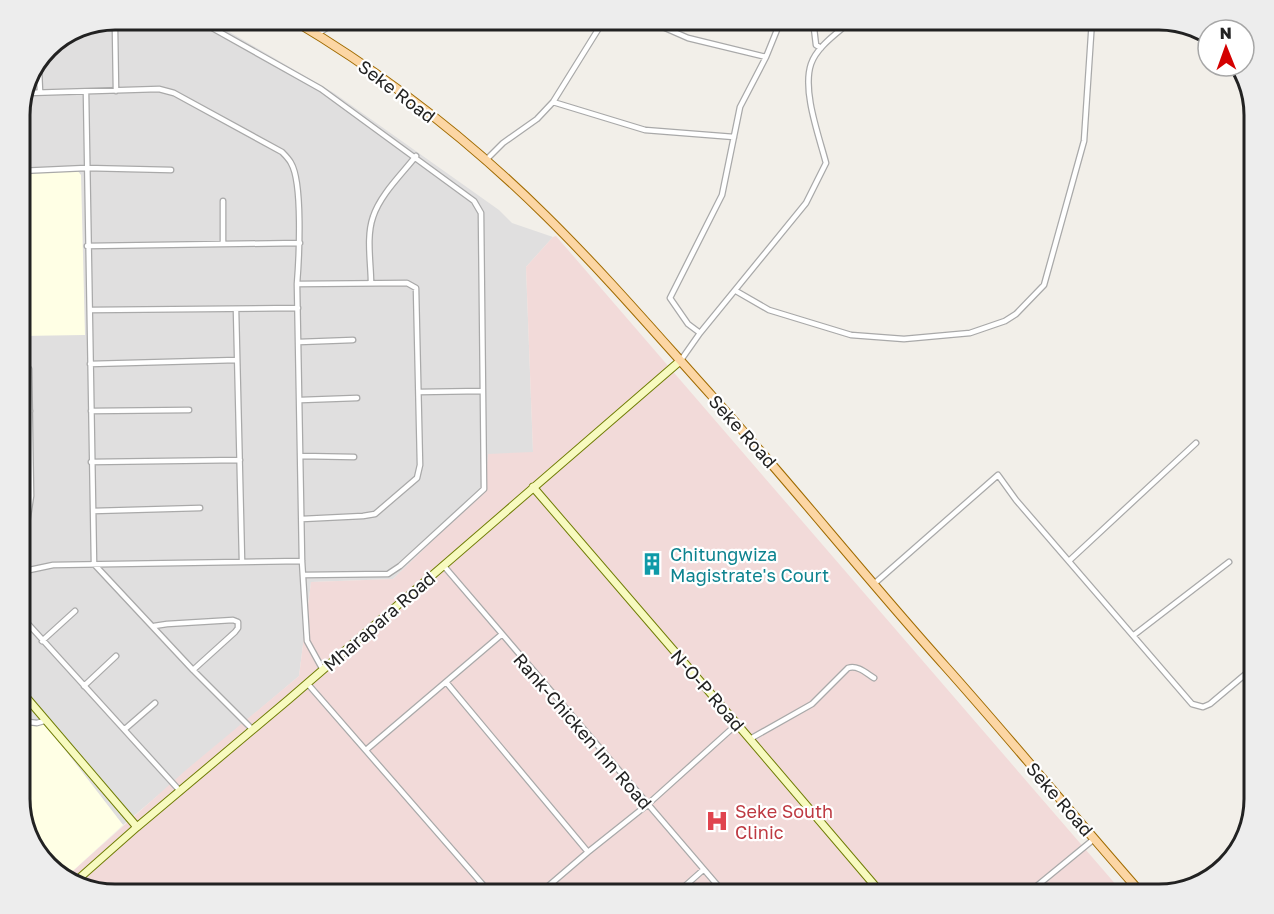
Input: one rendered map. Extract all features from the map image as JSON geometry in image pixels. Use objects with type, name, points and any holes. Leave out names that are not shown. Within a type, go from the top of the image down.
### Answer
[{"type":"main road","name":"Seke Road","points":[[310,30],[389,82],[545,214],[642,316],[760,450],[1133,884]]},
{"type":"main road","name":"Mharapara Road","points":[[81,876],[680,361]]},
{"type":"main road","name":"N-O-P Road","points":[[533,487],[874,884]]},
{"type":"main road","points":[[30,703],[137,827]]},
{"type":"street","points":[[115,30],[116,91]]},
{"type":"street","points":[[216,30],[321,89],[416,156],[474,201],[481,213],[484,489],[400,566],[388,574],[303,575]]},
{"type":"street","points":[[317,34],[323,30]]},
{"type":"street","points":[[485,161],[503,143],[537,119],[554,102],[598,30]]},
{"type":"street","points":[[670,30],[688,38],[766,57]]},
{"type":"street","points":[[700,333],[688,324],[670,298],[722,195],[740,107],[766,57],[777,30]]},
{"type":"street","points":[[814,30],[816,45],[821,48]]},
{"type":"street","points":[[680,361],[700,333],[806,203],[826,164],[809,98],[811,64],[821,48],[841,30]]},
{"type":"street","points":[[736,291],[769,310],[850,335],[903,339],[970,333],[1005,321],[1016,314],[1044,285],[1084,141],[1091,30]]},
{"type":"street","points":[[39,78],[40,92]]},
{"type":"street","points":[[34,92],[159,89],[174,93],[282,152],[292,164],[297,180],[300,243],[297,284],[301,399],[302,561],[307,641],[323,670]]},
{"type":"street","points":[[86,92],[94,564],[193,670],[252,729]]},
{"type":"street","points":[[554,102],[645,130],[734,137]]},
{"type":"street","points":[[371,283],[370,235],[373,217],[383,198],[416,156]]},
{"type":"street","points":[[30,171],[86,168],[171,170]]},
{"type":"street","points":[[223,201],[223,244]]},
{"type":"street","points":[[87,246],[300,243]]},
{"type":"street","points":[[297,284],[406,284],[416,288],[419,392],[420,465],[417,478],[375,514],[302,519]]},
{"type":"street","points":[[90,310],[298,308]]},
{"type":"street","points":[[236,309],[242,561]]},
{"type":"street","points":[[299,342],[353,340]]},
{"type":"street","points":[[90,364],[237,360]]},
{"type":"street","points":[[419,392],[483,391]]},
{"type":"street","points":[[301,399],[357,398]]},
{"type":"street","points":[[91,411],[189,410]]},
{"type":"street","points":[[30,411],[30,503]]},
{"type":"street","points":[[1070,560],[1196,443]]},
{"type":"street","points":[[301,456],[354,457]]},
{"type":"street","points":[[91,462],[240,460]]},
{"type":"street","points":[[875,583],[998,475],[1016,500],[1192,704],[1198,707],[1210,704],[1244,675]]},
{"type":"street","points":[[93,511],[200,508]]},
{"type":"street","points":[[30,570],[53,565],[302,561]]},
{"type":"street","points":[[1134,635],[1229,562]]},
{"type":"street","name":"Rank-Chicken Inn Road","points":[[443,565],[716,884]]},
{"type":"street","points":[[42,641],[75,611]]},
{"type":"street","points":[[154,626],[238,622],[235,632],[193,670]]},
{"type":"street","points":[[30,627],[180,791]]},
{"type":"street","points":[[366,750],[501,635]]},
{"type":"street","points":[[84,686],[116,656]]},
{"type":"street","points":[[750,738],[812,704],[848,668],[859,669],[874,678]]},
{"type":"street","points":[[446,682],[588,852]]},
{"type":"street","points":[[307,683],[482,884]]},
{"type":"street","points":[[125,729],[155,704]]},
{"type":"street","points":[[30,722],[44,721]]},
{"type":"street","points":[[551,884],[647,805],[737,724]]},
{"type":"street","points":[[1039,884],[1094,839]]},
{"type":"street","points":[[687,884],[703,870]]},
{"type":"shaded area","points":[[115,30],[226,30],[334,93],[499,210],[512,223],[553,237],[526,267],[533,452],[485,490],[393,579],[311,582],[299,676],[123,825],[45,724],[30,722],[30,110],[32,99],[44,68],[68,44],[83,37]]},
{"type":"shaded area","points":[[77,170],[81,175],[85,335],[30,336],[30,172]]},
{"type":"shaded area","points":[[556,236],[1115,884],[115,884],[88,879],[72,872],[186,770],[299,676],[311,582],[393,579],[485,490],[488,454],[533,452],[526,267]]},
{"type":"shaded area","points":[[30,722],[45,724],[123,825],[72,872],[51,855],[41,841],[33,821],[30,804]]},
{"type":"place","name":"Chitungwiza Magistrate's Court","points":[[652,564]]},
{"type":"place","name":"Seke South Clinic","points":[[717,821]]}]
